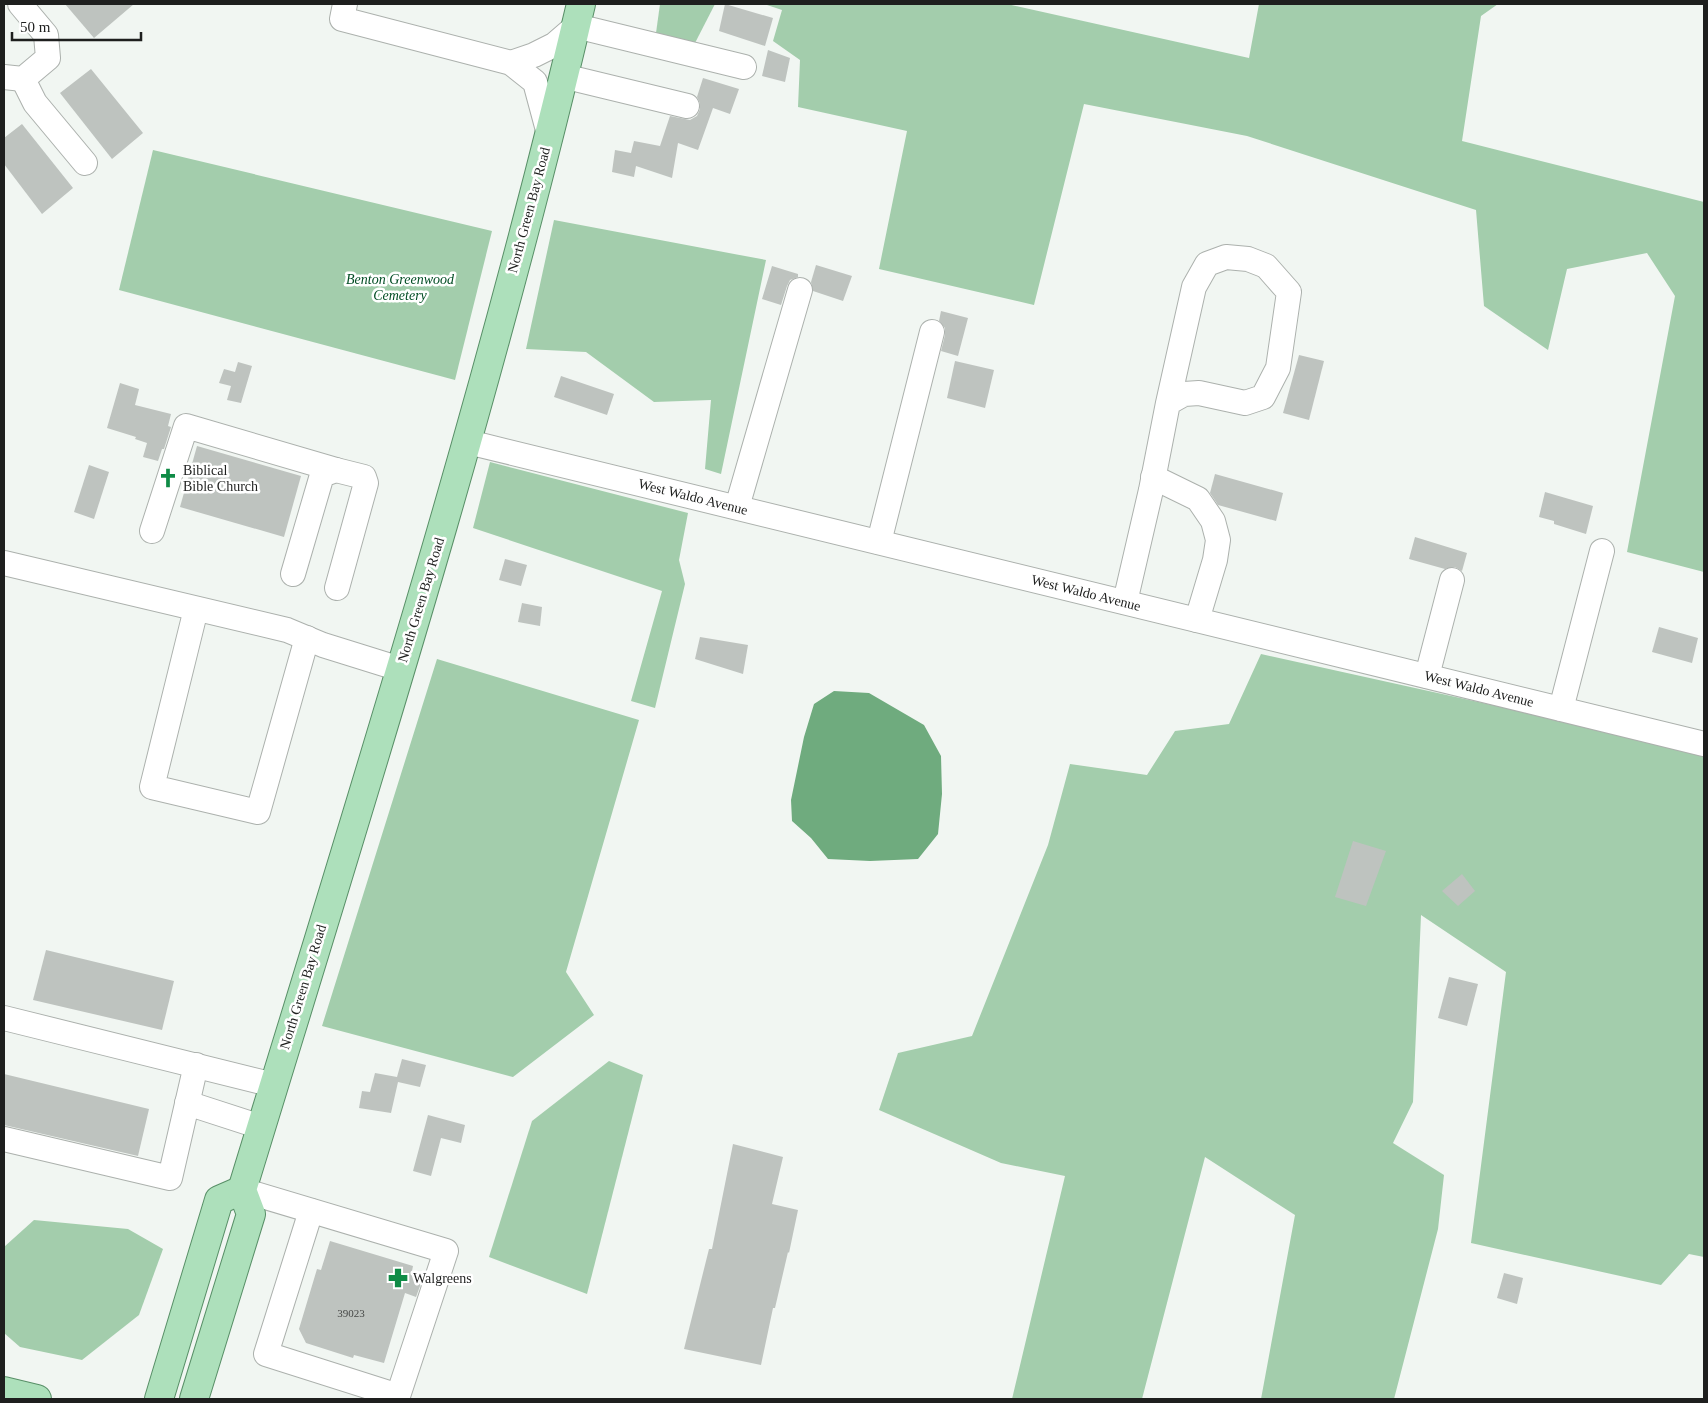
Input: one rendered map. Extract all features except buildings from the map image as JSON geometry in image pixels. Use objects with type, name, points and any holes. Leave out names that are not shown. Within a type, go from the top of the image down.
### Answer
[{"type":"main road","name":"North Green Bay Road","points":[[242,1190],[468,442],[549,134],[578,15]]},
{"type":"main road","points":[[159,1399],[220,1200],[242,1190],[251,1214],[194,1399]]},
{"type":"main road","points":[[4,1391],[33,1399]]},
{"type":"street","points":[[345,4],[342,19],[511,63],[535,82],[549,134]]},
{"type":"street","points":[[26,6],[46,35],[48,58],[13,78],[85,163]]},
{"type":"street","points":[[511,63],[554,46],[578,15],[744,67]]},
{"type":"street","points":[[563,76],[687,106]]},
{"type":"street","points":[[1125,602],[1153,477],[1168,404],[1194,287],[1207,264],[1226,258],[1248,258],[1266,266],[1289,292],[1278,368],[1263,397],[1245,403],[1199,393],[1184,394],[1168,404]]},
{"type":"street","points":[[737,508],[800,290]]},
{"type":"street","points":[[879,542],[932,332]]},
{"type":"street","points":[[152,530],[186,426],[364,477],[366,483],[337,588]]},
{"type":"street","name":"West Waldo Avenue","points":[[468,442],[1704,744]]},
{"type":"street","points":[[293,574],[322,475],[336,470]]},
{"type":"street","points":[[1153,477],[1198,499],[1213,522],[1218,540],[1215,560],[1197,620]]},
{"type":"street","points":[[1561,709],[1602,551]]},
{"type":"street","points":[[4,563],[287,630],[323,645],[400,669]]},
{"type":"street","points":[[1427,676],[1452,580]]},
{"type":"street","points":[[196,609],[152,787],[258,812],[307,638]]},
{"type":"street","points":[[4,1018],[274,1085]]},
{"type":"street","points":[[4,1139],[170,1178],[196,1065]]},
{"type":"street","points":[[187,1103],[261,1127]]},
{"type":"street","points":[[242,1190],[446,1251],[398,1398],[266,1354],[311,1211]]},
{"type":"green space","points":[[660,4],[715,4],[695,43],[656,33]]},
{"type":"green space","points":[[764,4],[1007,4],[1249,58],[1259,4],[1498,4],[1481,16],[1462,141],[1704,202],[1704,572],[1627,552],[1675,296],[1647,253],[1567,269],[1548,350],[1484,306],[1476,210],[1247,136],[1084,104],[1034,305],[879,269],[907,131],[798,107],[800,60],[773,41],[782,10]]},
{"type":"green space","name":"Benton Greenwood Cemetery","points":[[153,150],[492,231],[455,380],[119,290]]},
{"type":"green space","points":[[554,220],[766,260],[721,474],[705,469],[711,400],[654,402],[586,352],[526,349]]},
{"type":"green space","points":[[490,462],[688,513],[679,560],[685,584],[655,708],[631,701],[662,591],[473,528]]},
{"type":"green space","points":[[1261,654],[1704,752],[1704,1257],[1689,1254],[1661,1285],[1471,1243],[1506,972],[1421,915],[1413,1102],[1393,1143],[1444,1175],[1438,1229],[1394,1399],[1261,1399],[1295,1215],[1205,1157],[1142,1399],[1012,1399],[1065,1176],[1001,1163],[879,1110],[898,1053],[972,1036],[1048,845],[1070,764],[1147,775],[1175,731],[1229,724]]},
{"type":"green space","points":[[437,659],[639,720],[566,972],[594,1015],[513,1077],[322,1026]]},
{"type":"green space","points":[[609,1061],[643,1075],[587,1294],[489,1257],[532,1121]]},
{"type":"green space","points":[[34,1220],[128,1229],[163,1249],[139,1315],[82,1360],[20,1347],[4,1333],[4,1247]]},
{"type":"shaded area","points":[[834,691],[869,693],[924,725],[941,756],[942,794],[938,834],[918,859],[870,861],[828,859],[811,838],[792,821],[791,800],[804,737],[814,704]]},
{"type":"place","name":"Biblical Bible Church","points":[[168,478]]},
{"type":"place","name":"Walgreens","points":[[398,1278]]}]
